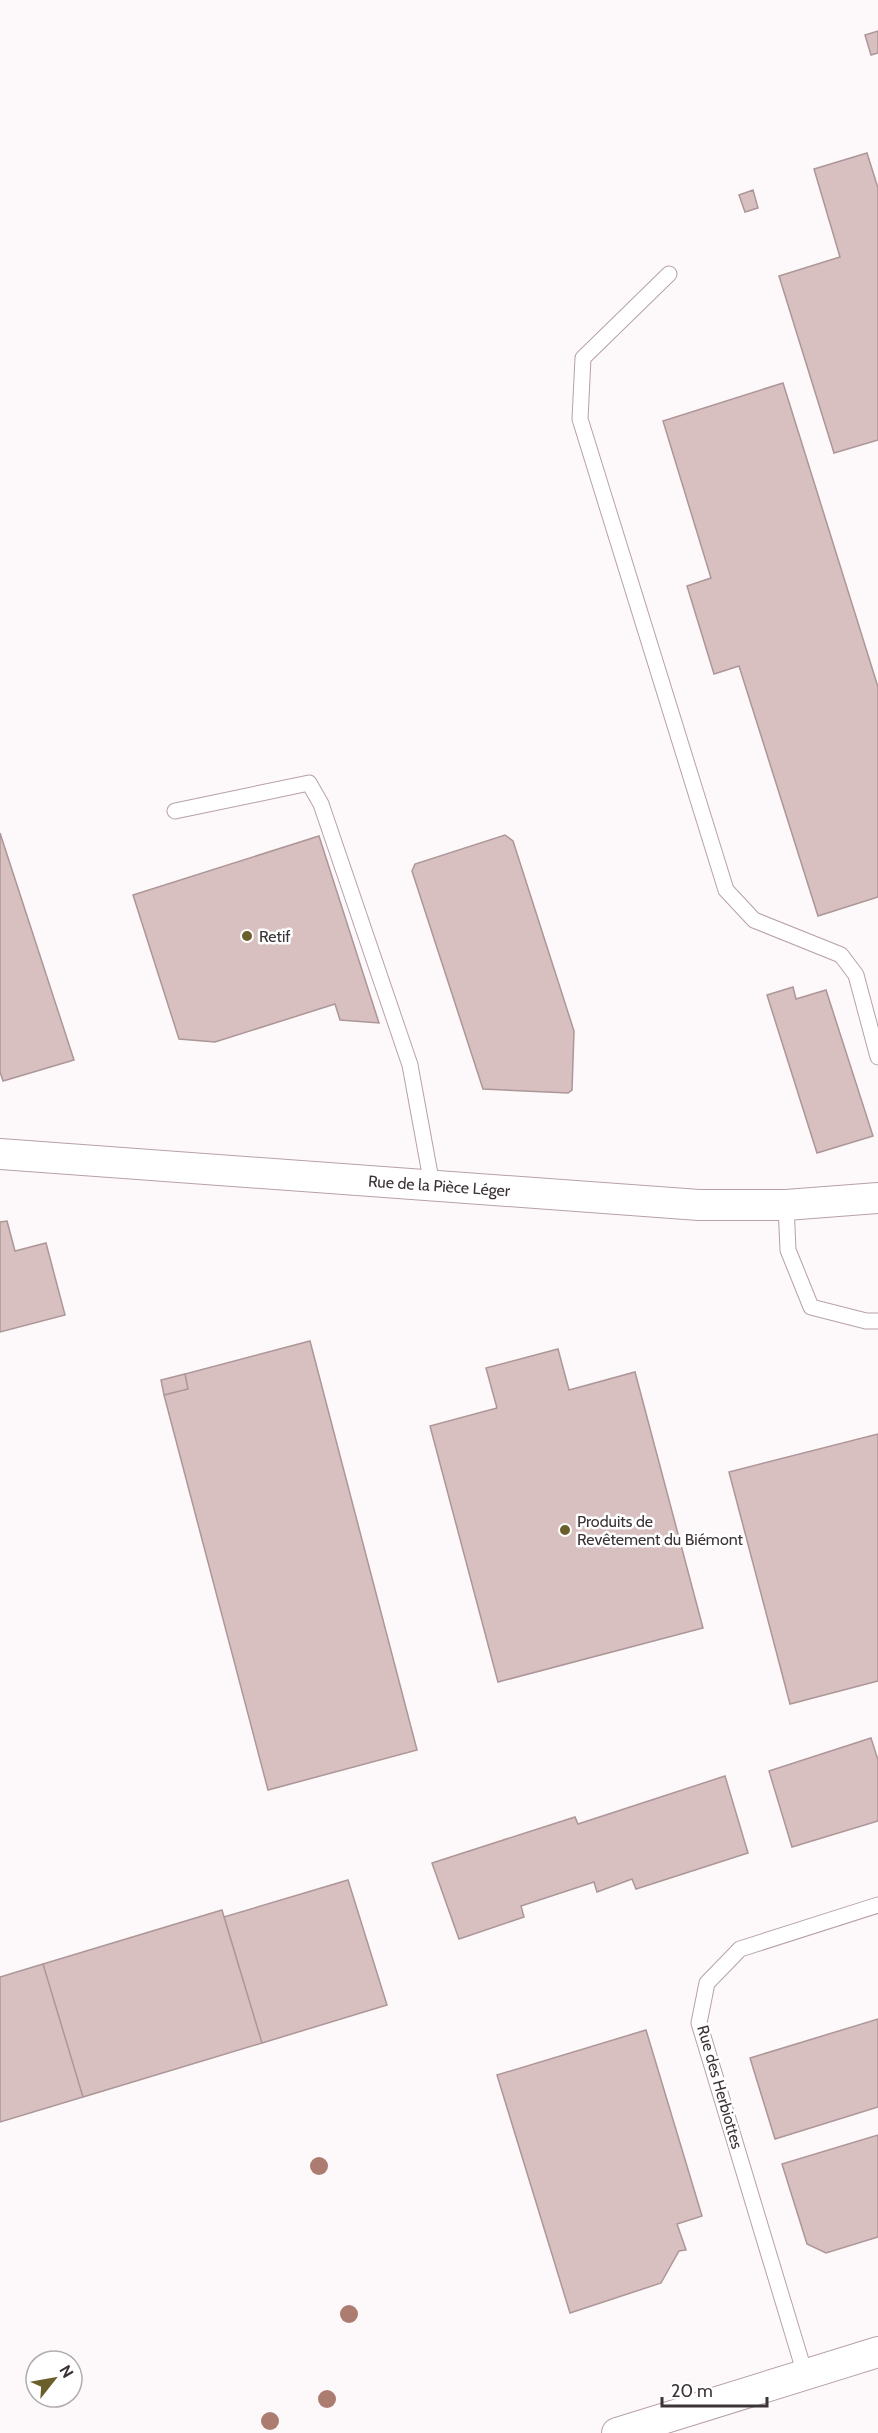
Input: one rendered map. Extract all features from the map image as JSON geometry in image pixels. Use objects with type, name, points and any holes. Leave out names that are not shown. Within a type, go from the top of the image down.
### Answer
[{"type":"street","name":"Rue de la Pièce Léger","points":[[0,1154],[699,1205],[786,1205],[878,1198]]},
{"type":"street","points":[[617,2433],[878,2352]]},
{"type":"lane","points":[[669,274],[583,358],[580,419],[726,890],[754,920],[841,956],[856,975],[878,1057]]},
{"type":"lane","points":[[175,811],[309,783],[321,804],[410,1065],[432,1185]]},
{"type":"lane","points":[[786,1205],[788,1250],[811,1307],[866,1321],[878,1321]]},
{"type":"lane","name":"Rue des Herbiottes","points":[[805,2374],[699,2023],[707,1983],[740,1948],[878,1905]]},
{"type":"building","points":[[878,31],[878,53],[871,55],[865,35]]},
{"type":"building","points":[[867,153],[878,188],[878,440],[834,453],[779,276],[840,257],[814,169]]},
{"type":"building","points":[[753,190],[758,208],[745,212],[739,195]]},
{"type":"building","points":[[783,383],[878,687],[878,897],[818,916],[739,666],[714,674],[687,586],[711,578],[663,421]]},
{"type":"building","points":[[0,833],[74,1060],[3,1081],[0,1072]]},
{"type":"building","points":[[505,835],[513,841],[574,1031],[572,1090],[568,1093],[483,1089],[412,871],[415,864]]},
{"type":"building","points":[[319,836],[379,1023],[340,1020],[335,1004],[215,1042],[179,1039],[133,895]]},
{"type":"building","points":[[793,987],[796,999],[826,990],[873,1136],[817,1153],[767,995]]},
{"type":"building","points":[[7,1221],[15,1251],[46,1243],[65,1315],[0,1332],[0,1222]]},
{"type":"building","points":[[310,1341],[417,1750],[268,1790],[164,1395],[188,1389],[185,1374]]},
{"type":"building","points":[[558,1349],[569,1390],[635,1372],[703,1628],[498,1682],[430,1426],[497,1408],[486,1368]]},
{"type":"building","points":[[185,1374],[188,1389],[164,1395],[161,1380]]},
{"type":"building","points":[[878,1434],[878,1681],[790,1704],[729,1472]]},
{"type":"building","points":[[871,1738],[878,1760],[878,1821],[792,1847],[769,1771]]},
{"type":"building","points":[[725,1776],[748,1853],[636,1889],[632,1879],[597,1892],[594,1882],[521,1906],[524,1917],[459,1939],[432,1863],[575,1817],[578,1824]]},
{"type":"building","points":[[348,1880],[387,2005],[262,2043],[224,1917]]},
{"type":"building","points":[[222,1910],[262,2043],[83,2097],[43,1964]]},
{"type":"building","points":[[43,1964],[83,2097],[0,2122],[0,1977]]},
{"type":"building","points":[[878,2019],[878,2107],[775,2139],[750,2058]]},
{"type":"building","points":[[646,2030],[702,2216],[677,2224],[686,2250],[679,2251],[661,2283],[570,2313],[497,2075]]},
{"type":"building","points":[[878,2135],[878,2237],[826,2253],[807,2244],[782,2164]]},
{"type":"place","name":"Retif","points":[[247,936]]},
{"type":"place","name":"Produits de Revêtement du Biémont","points":[[565,1530]]}]
